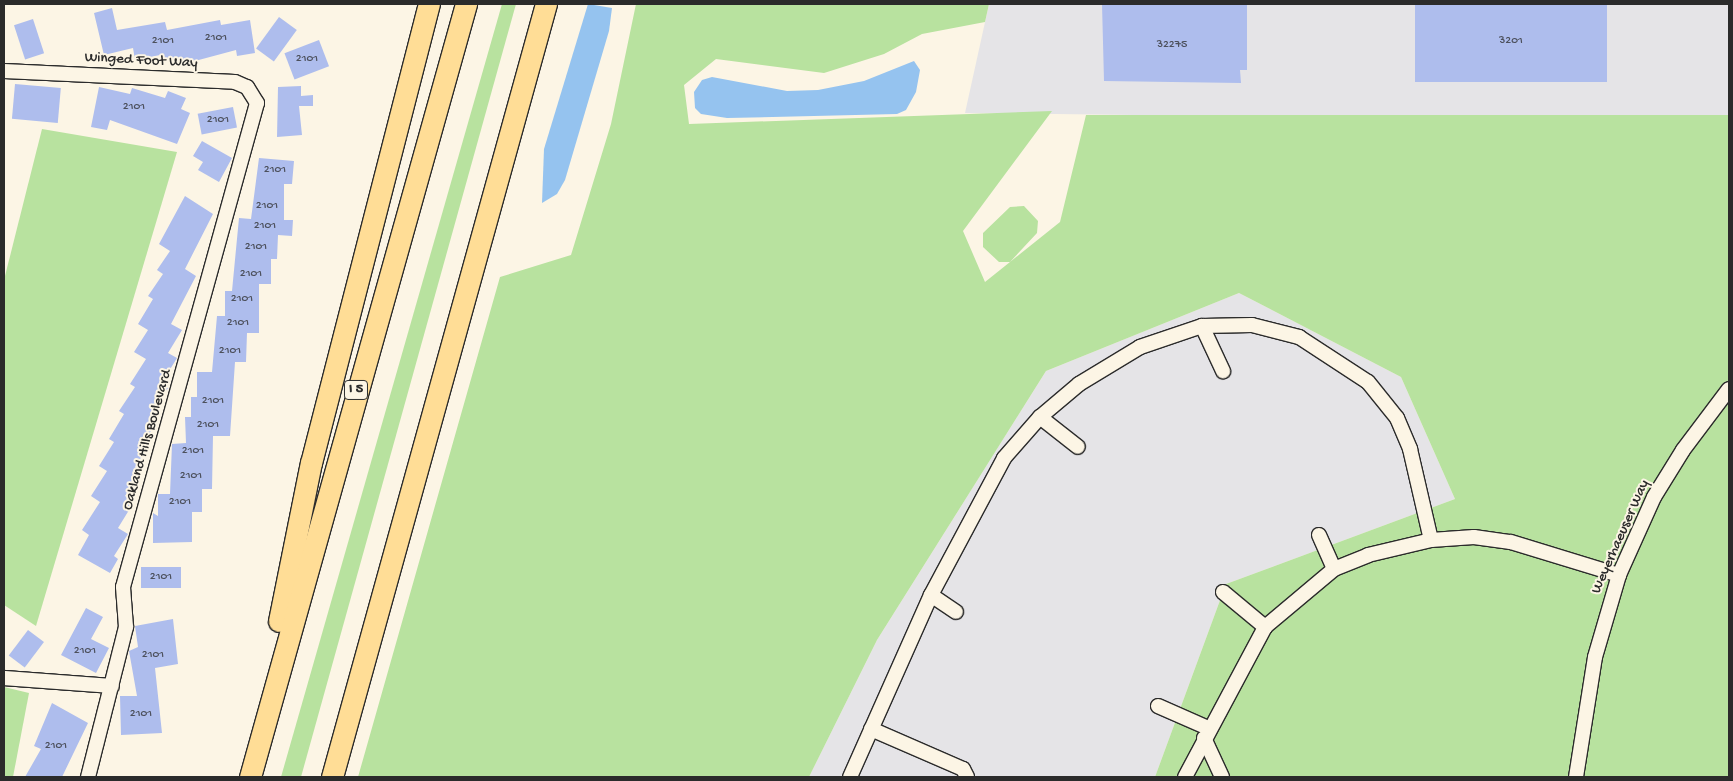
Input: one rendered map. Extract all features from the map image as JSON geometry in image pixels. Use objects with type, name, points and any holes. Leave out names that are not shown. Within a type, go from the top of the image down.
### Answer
[{"type":"highway","points":[[248,777],[312,463],[429,4]]},
{"type":"highway","name":"I 5","points":[[248,777],[466,4]]},
{"type":"highway","points":[[332,777],[546,4]]},
{"type":"highway","points":[[512,128],[558,4]]},
{"type":"street","name":"Winged Foot Way","points":[[4,71],[235,82],[253,94],[257,113]]},
{"type":"street","name":"Oakland Hills Boulevard","points":[[88,777],[126,627],[123,588],[257,113]]},
{"type":"street","points":[[850,777],[931,595],[1004,458],[1040,416],[1079,384],[1140,347],[1202,326],[1252,325],[1299,337],[1368,382],[1397,418],[1410,449],[1431,540]]},
{"type":"street","points":[[1202,326],[1223,371]]},
{"type":"street","name":"Weyerhaeuser Way","points":[[1576,777],[1595,656],[1618,575],[1654,497],[1683,450],[1729,389]]},
{"type":"street","points":[[1040,416],[1078,447]]},
{"type":"street","points":[[1319,535],[1334,569]]},
{"type":"street","points":[[1185,777],[1206,733],[1266,627],[1334,569],[1368,555],[1431,540],[1474,536],[1511,542],[1618,575]]},
{"type":"street","points":[[1223,592],[1266,627]]},
{"type":"street","points":[[931,595],[956,612]]},
{"type":"street","points":[[4,678],[112,686]]},
{"type":"street","points":[[1158,706],[1206,733],[1222,777]]},
{"type":"street","points":[[871,729],[963,769],[967,777]]},
{"type":"shaded area","points":[[989,4],[1729,4],[1729,115],[1388,118],[965,113]]},
{"type":"shaded area","points":[[1239,293],[1401,377],[1455,499],[1226,584],[1155,777],[809,777],[877,640],[1046,371]]},
{"type":"green space","points":[[502,4],[516,4],[301,777],[281,777]]},
{"type":"green space","points":[[636,4],[989,4],[985,22],[922,34],[884,54],[824,73],[716,59],[684,85],[689,124],[1052,111],[963,231],[985,282],[1060,222],[1086,115],[1729,115],[1729,777],[1155,777],[1226,584],[1455,499],[1401,377],[1239,293],[1046,371],[877,640],[809,777],[358,777],[500,277],[571,255],[611,124]]},
{"type":"green space","points":[[42,129],[177,152],[36,626],[4,605],[4,280]]},
{"type":"green space","points":[[1024,206],[1038,221],[1037,233],[1010,262],[999,262],[983,247],[983,233],[1010,207]]},
{"type":"green space","points":[[4,687],[29,693],[13,777],[4,777]]},
{"type":"water","points":[[588,4],[612,8],[609,31],[565,180],[557,194],[542,203],[544,149]]},
{"type":"water","points":[[914,61],[920,70],[916,92],[906,110],[897,114],[727,118],[701,114],[695,108],[694,92],[702,80],[712,77],[787,91],[818,90],[864,81]]},
{"type":"building","points":[[1102,4],[1247,4],[1247,70],[1240,70],[1241,83],[1104,81]]},
{"type":"building","points":[[1415,4],[1607,4],[1607,82],[1415,82]]},
{"type":"building","points":[[112,8],[117,30],[165,22],[167,30],[220,20],[221,25],[250,20],[255,53],[237,56],[236,50],[180,65],[179,59],[162,63],[160,55],[135,60],[133,48],[104,55],[94,13]]},
{"type":"building","points":[[279,17],[297,30],[274,61],[256,49]]},
{"type":"building","points":[[33,19],[44,53],[25,59],[14,25]]},
{"type":"building","points":[[319,40],[329,66],[294,79],[284,53]]},
{"type":"building","points":[[15,84],[61,88],[58,123],[12,119]]},
{"type":"building","points":[[301,86],[301,96],[313,95],[313,106],[299,106],[302,135],[277,137],[278,87]]},
{"type":"building","points":[[99,87],[130,94],[132,88],[165,98],[168,91],[186,98],[181,109],[190,113],[177,144],[110,120],[107,130],[91,127]]},
{"type":"building","points":[[233,107],[237,128],[202,134],[198,114]]},
{"type":"building","points":[[202,141],[232,158],[219,182],[198,170],[203,162],[193,156]]},
{"type":"building","points":[[259,158],[294,161],[292,184],[284,184],[284,220],[293,220],[292,236],[278,235],[277,259],[271,259],[271,284],[259,284],[259,333],[247,333],[246,362],[235,362],[230,436],[213,436],[212,489],[202,489],[202,512],[192,512],[192,542],[153,543],[153,513],[158,516],[158,494],[170,494],[172,444],[186,443],[185,417],[191,417],[191,397],[197,397],[197,372],[212,372],[217,316],[225,316],[225,291],[232,291],[239,218],[251,219]]},
{"type":"building","points":[[185,196],[213,214],[185,269],[196,276],[171,324],[182,330],[168,353],[177,358],[161,384],[168,388],[151,413],[159,419],[141,446],[149,445],[135,467],[141,471],[125,496],[134,502],[118,528],[128,534],[114,556],[118,559],[110,573],[78,555],[89,535],[82,530],[100,502],[91,496],[107,471],[99,466],[114,442],[109,439],[124,414],[119,411],[135,387],[130,384],[146,359],[134,352],[148,330],[138,324],[153,299],[148,296],[163,274],[157,270],[170,251],[159,244]]},
{"type":"building","points":[[141,567],[181,567],[181,588],[141,588]]},
{"type":"building","points":[[86,608],[103,617],[91,639],[109,648],[96,673],[61,655]]},
{"type":"building","points":[[173,619],[178,664],[155,668],[162,733],[121,735],[120,696],[137,696],[129,651],[138,647],[135,626]]},
{"type":"building","points":[[28,630],[44,642],[25,668],[9,656]]},
{"type":"building","points":[[52,703],[88,723],[62,777],[25,777],[41,749],[34,746]]}]
